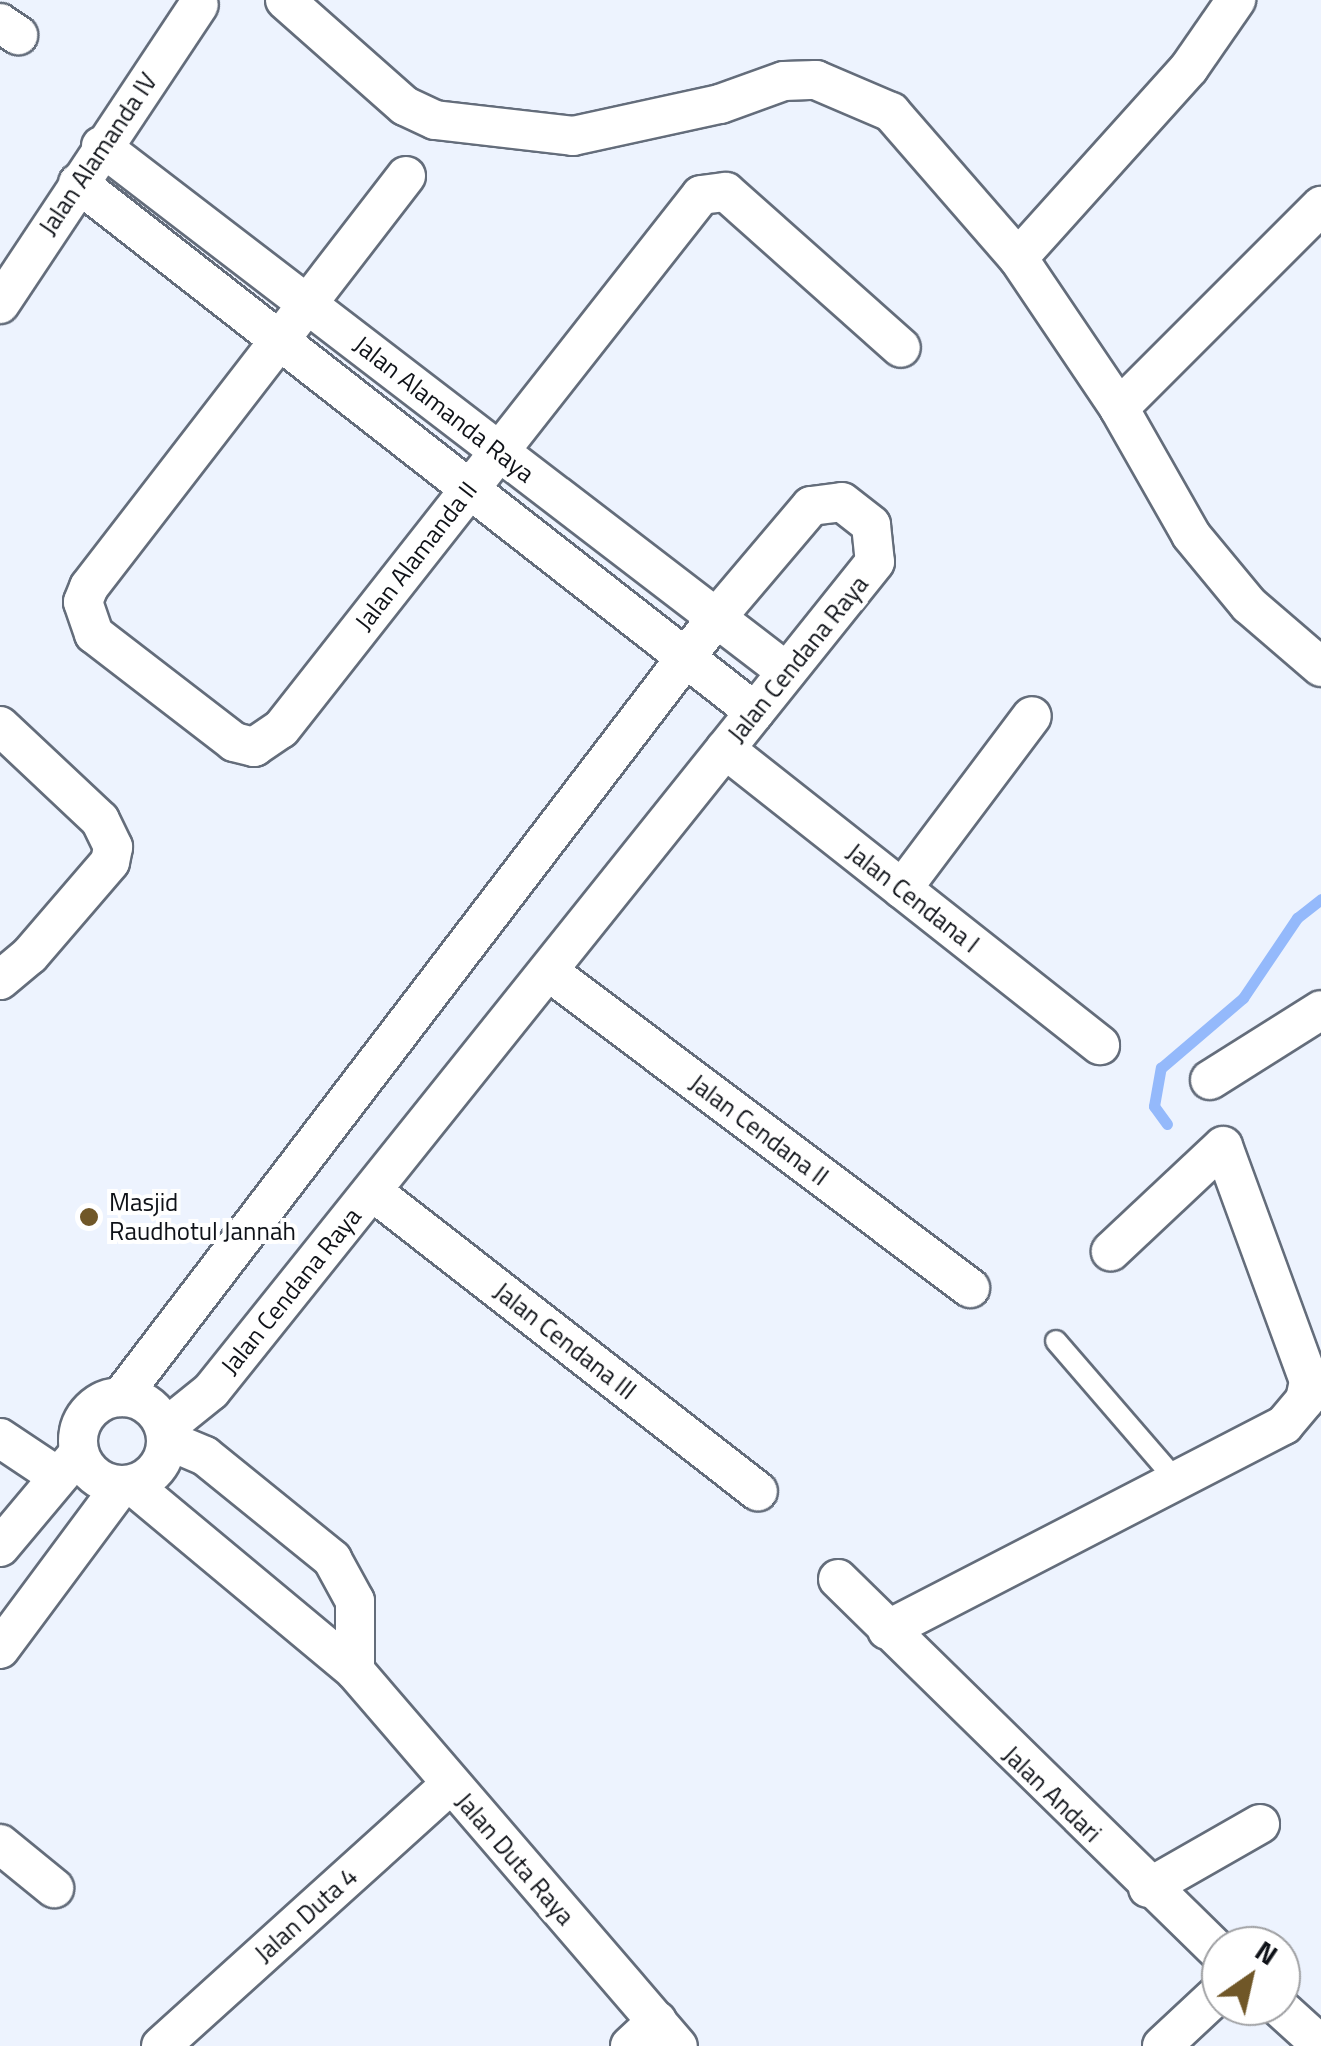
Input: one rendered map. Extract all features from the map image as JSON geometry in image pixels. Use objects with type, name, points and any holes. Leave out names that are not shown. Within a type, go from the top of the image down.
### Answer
[{"type":"street","points":[[285,0],[404,106],[435,120],[573,136],[720,104],[784,81],[816,80],[856,92],[891,112],[926,146],[1018,258],[1119,408],[1192,535],[1249,605],[1321,667]]},
{"type":"street","points":[[1018,258],[1189,68],[1236,0]]},
{"type":"street","name":"Jalan Alamanda IV","points":[[0,304],[101,146],[199,5]]},
{"type":"street","name":"Jalan Alamanda Raya","points":[[101,146],[788,672]]},
{"type":"street","points":[[278,340],[406,176]]},
{"type":"street","name":"Jalan Alamanda Raya","points":[[78,183],[755,712]]},
{"type":"street","name":"Jalan Alamanda II","points":[[278,340],[89,586],[83,615],[94,634],[234,742],[254,747],[281,728],[700,195],[726,192],[901,348]]},
{"type":"street","points":[[1119,408],[1321,206]]},
{"type":"street","name":"Jalan Cendana Raya","points":[[121,1397],[684,657],[811,506],[842,502],[872,525],[875,562],[211,1391],[166,1434]]},
{"type":"street","points":[[902,890],[1032,716]]},
{"type":"street","points":[[0,726],[100,820],[113,846],[110,862],[30,956],[0,980]]},
{"type":"street","name":"Jalan Cendana I","points":[[725,750],[1100,1044]]},
{"type":"street","name":"Jalan Cendana II","points":[[548,971],[970,1288]]},
{"type":"street","points":[[1210,1080],[1321,1010]]},
{"type":"street","points":[[887,1630],[1284,1424],[1305,1400],[1309,1381],[1223,1146],[1111,1250]]},
{"type":"street","name":"Jalan Cendana III","points":[[372,1191],[758,1490]]},
{"type":"street","points":[[0,1547],[68,1465],[82,1419],[99,1403],[121,1397],[154,1409],[166,1434],[204,1456],[332,1558],[355,1601],[355,1671]]},
{"type":"street","points":[[0,1648],[126,1485],[158,1468],[166,1434]]},
{"type":"street","points":[[0,1438],[95,1477],[126,1485]]},
{"type":"street","name":"Jalan Duta Raya","points":[[126,1485],[355,1671],[655,2038]]},
{"type":"street","name":"Jalan Andari","points":[[838,1578],[1148,1888],[1201,1936]]},
{"type":"street","name":"Jalan Duta 4","points":[[161,2046],[443,1776]]},
{"type":"street","points":[[1148,1888],[1260,1824]]},
{"type":"street","points":[[0,1844],[54,1888]]},
{"type":"street","points":[[1162,2046],[1201,2010]]},
{"type":"street","points":[[1301,2026],[1321,2044]]},
{"type":"lane","points":[[1056,1342],[1176,1480]]},
{"type":"waterway","points":[[1167,1124],[1154,1106],[1161,1068],[1243,998],[1297,918],[1321,899]]},
{"type":"place","name":"Masjid Raudhotul Jannah","points":[[89,1217]]}]
